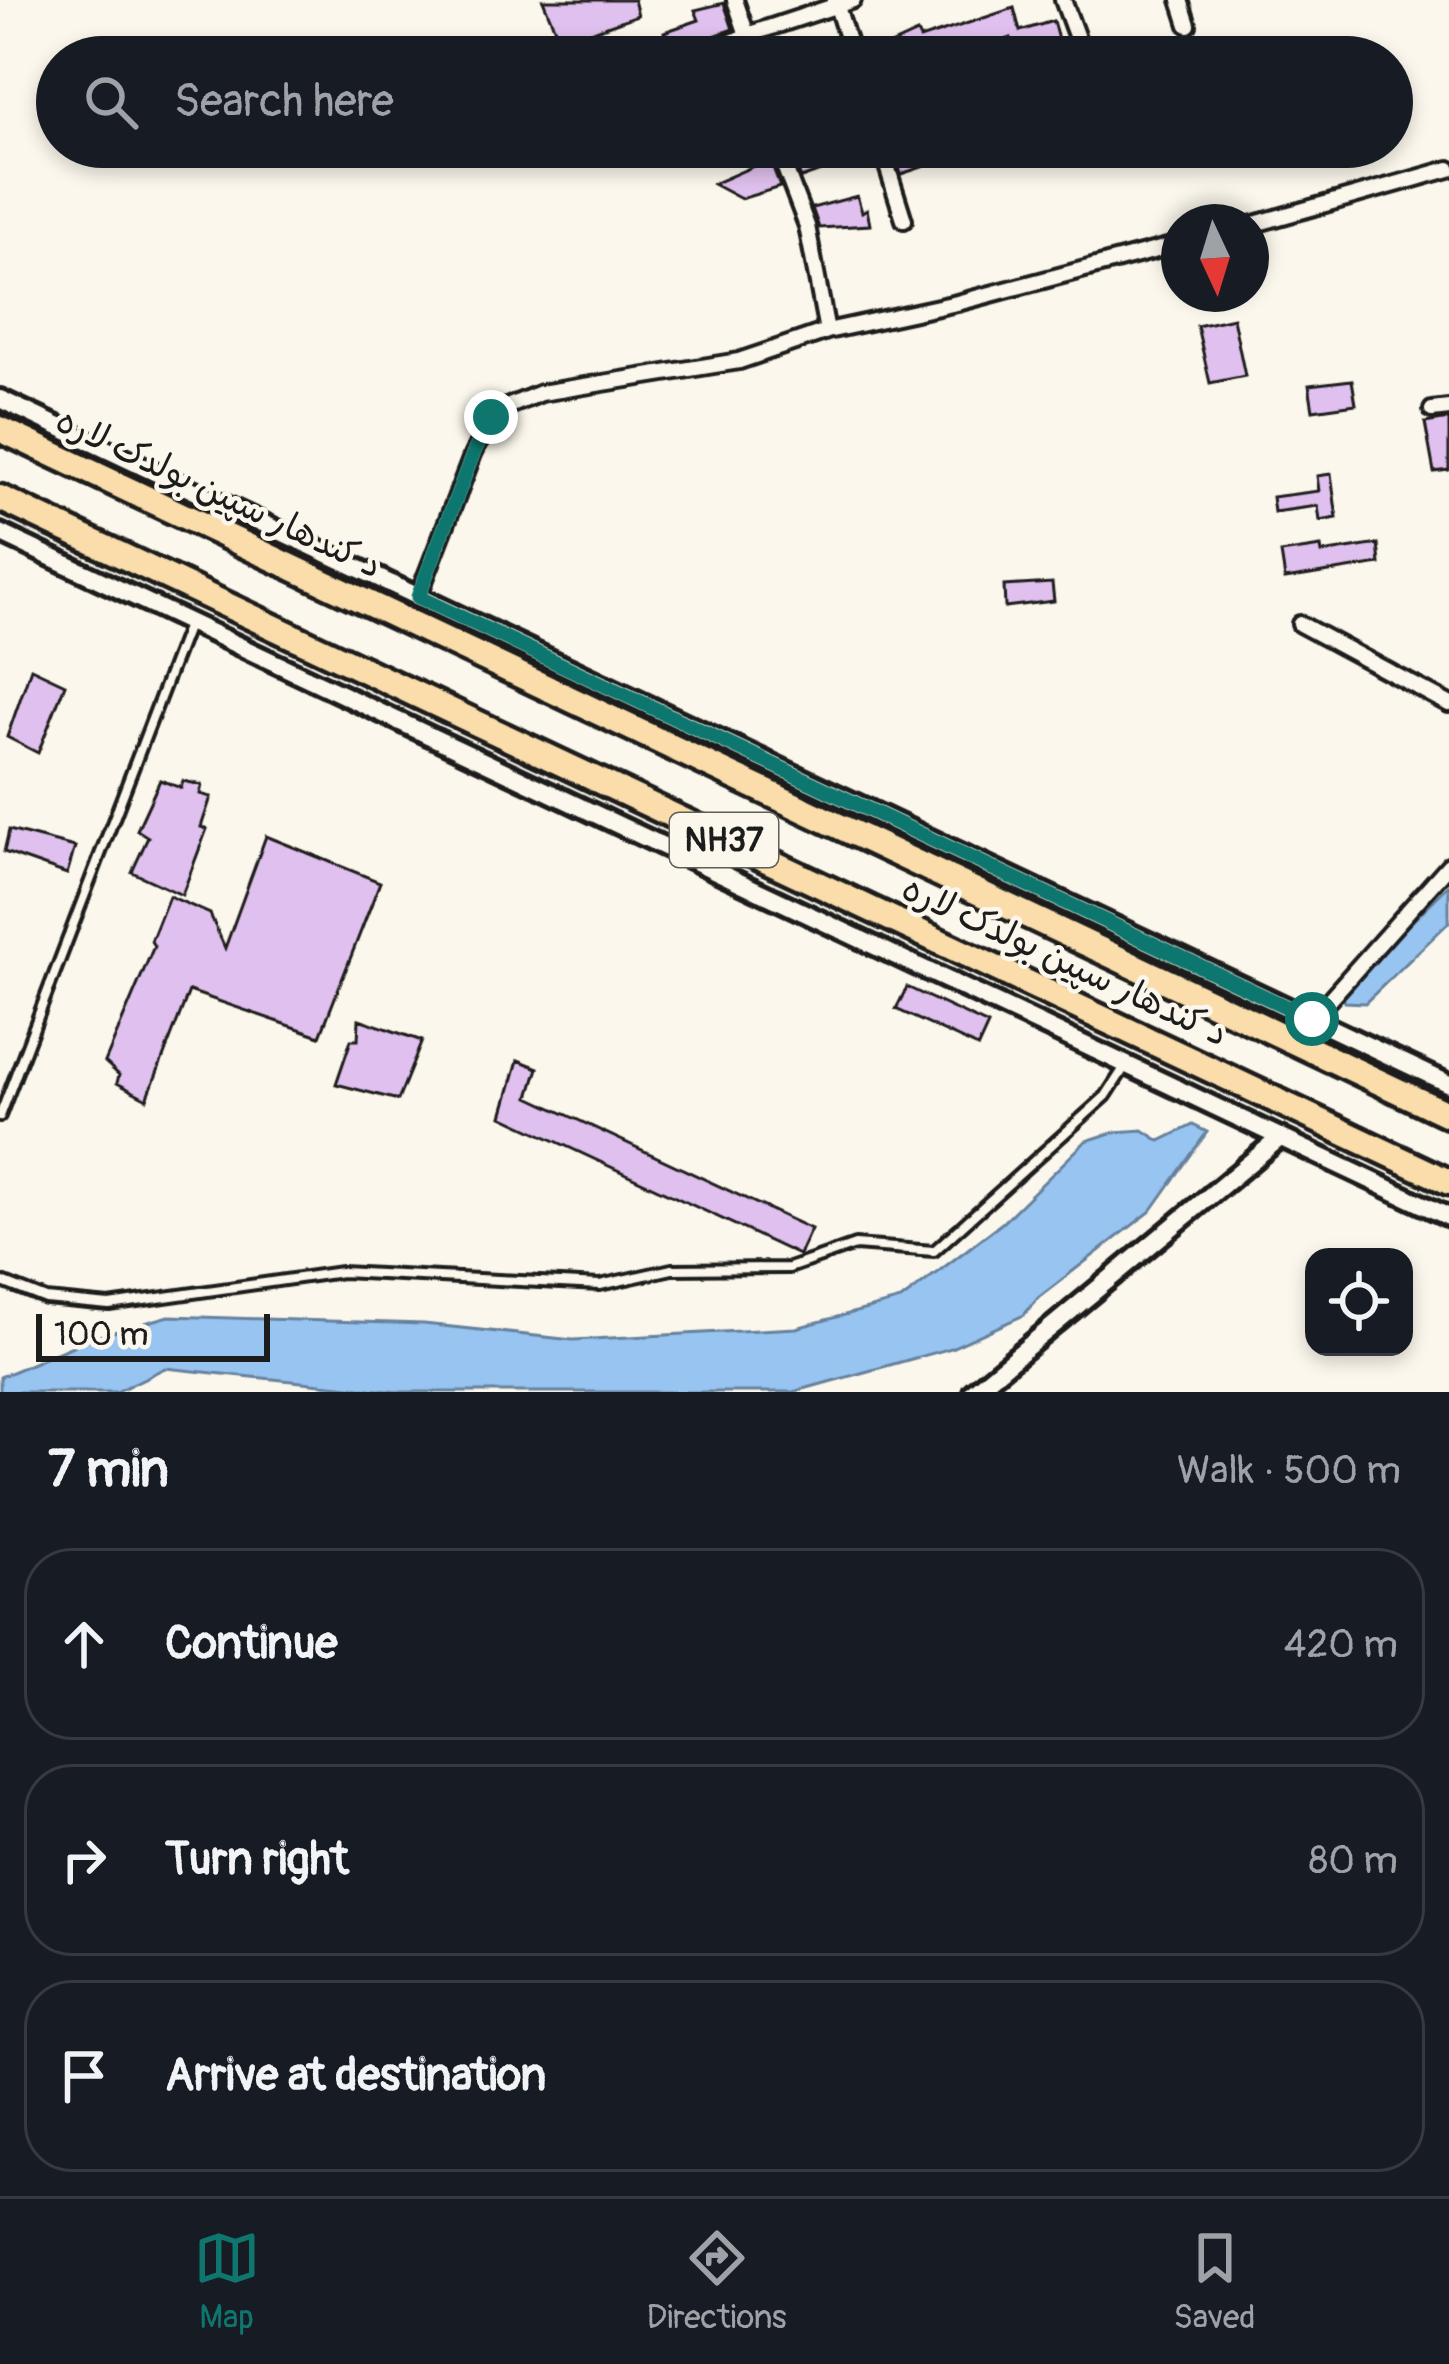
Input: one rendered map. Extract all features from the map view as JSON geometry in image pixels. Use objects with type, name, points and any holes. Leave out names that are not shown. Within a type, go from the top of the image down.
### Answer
[{"type":"highway","name":"د کندهار سپین بولدک لاره","points":[[0,429],[1449,1115]]},
{"type":"highway","name":"د کندهار سپین بولدک لاره","points":[[0,498],[1449,1182]]},
{"type":"street","points":[[735,0],[745,36]]},
{"type":"street","points":[[748,36],[853,0]]},
{"type":"street","points":[[1063,0],[1076,36]]},
{"type":"street","points":[[1180,0],[1188,25]]},
{"type":"street","points":[[836,3],[846,36]]},
{"type":"street","points":[[785,168],[812,241],[827,331]]},
{"type":"street","points":[[888,168],[904,220]]},
{"type":"street","points":[[1269,220],[1449,169]]},
{"type":"street","points":[[418,597],[473,454],[491,417],[502,409],[541,393],[739,361],[827,331],[957,303],[1161,249]]},
{"type":"street","points":[[0,399],[1449,1084]]},
{"type":"street","points":[[1432,410],[1449,408]]},
{"type":"street","points":[[0,533],[1449,1217]]},
{"type":"street","points":[[1300,624],[1449,704]]},
{"type":"street","points":[[1312,1019],[1449,865]]},
{"type":"street","points":[[973,1392],[1281,1138]]},
{"type":"lane","points":[[0,1116],[189,622]]},
{"type":"lane","points":[[0,1281],[46,1299],[109,1305],[341,1273],[600,1285],[672,1269],[789,1268],[855,1245],[934,1251],[1106,1096],[1126,1065]]},
{"type":"water","points":[[1449,885],[1449,922],[1365,1003],[1345,1002],[1342,995],[1347,986]]},
{"type":"water","points":[[1193,1125],[1207,1132],[1151,1211],[1038,1298],[1024,1315],[951,1348],[793,1392],[399,1392],[165,1368],[116,1392],[0,1392],[0,1377],[89,1339],[169,1316],[424,1324],[573,1340],[796,1328],[901,1300],[1002,1223],[1086,1141],[1143,1130],[1160,1141]]},
{"type":"building","points":[[543,0],[634,0],[638,15],[579,36],[557,34]]},
{"type":"building","points":[[724,3],[733,29],[714,36],[665,36],[664,32],[699,20],[695,10]]},
{"type":"building","points":[[1014,8],[1020,31],[1053,21],[1057,36],[929,36]]},
{"type":"building","points":[[749,168],[773,168],[780,187],[741,199],[713,184]]},
{"type":"building","points":[[797,168],[829,168],[801,178]]},
{"type":"building","points":[[857,196],[862,212],[867,209],[870,225],[819,228],[812,208]]},
{"type":"building","points":[[1233,318],[1245,376],[1210,383],[1197,326]]},
{"type":"building","points":[[1352,380],[1356,404],[1313,410],[1309,385]]},
{"type":"building","points":[[1449,419],[1449,470],[1434,472],[1425,423]]},
{"type":"building","points":[[1331,474],[1337,518],[1320,521],[1318,506],[1274,512],[1272,497],[1319,491],[1317,476]]},
{"type":"building","points":[[1378,544],[1380,564],[1285,579],[1281,553],[1321,547],[1322,553]]},
{"type":"building","points":[[1052,583],[1054,601],[1005,607],[1004,586]]},
{"type":"building","points":[[31,668],[65,684],[38,753],[7,737]]},
{"type":"building","points":[[160,780],[181,788],[183,781],[202,785],[200,794],[211,797],[201,827],[207,829],[182,895],[132,872],[148,837],[137,830]]},
{"type":"building","points":[[9,830],[75,847],[67,874],[4,852]]},
{"type":"building","points":[[266,836],[380,882],[320,1036],[189,991],[147,1099],[117,1083],[119,1075],[105,1062],[154,946],[151,941],[169,896],[210,914],[225,948]]},
{"type":"building","points":[[907,987],[988,1025],[978,1047],[896,1009]]},
{"type":"building","points":[[359,1019],[422,1041],[398,1100],[336,1084],[351,1040],[358,1040]]},
{"type":"building","points":[[518,1060],[538,1068],[529,1097],[811,1229],[799,1255],[502,1116]]},
{"type":"route","points":[[491,417],[418,597],[1312,1019]]}]
